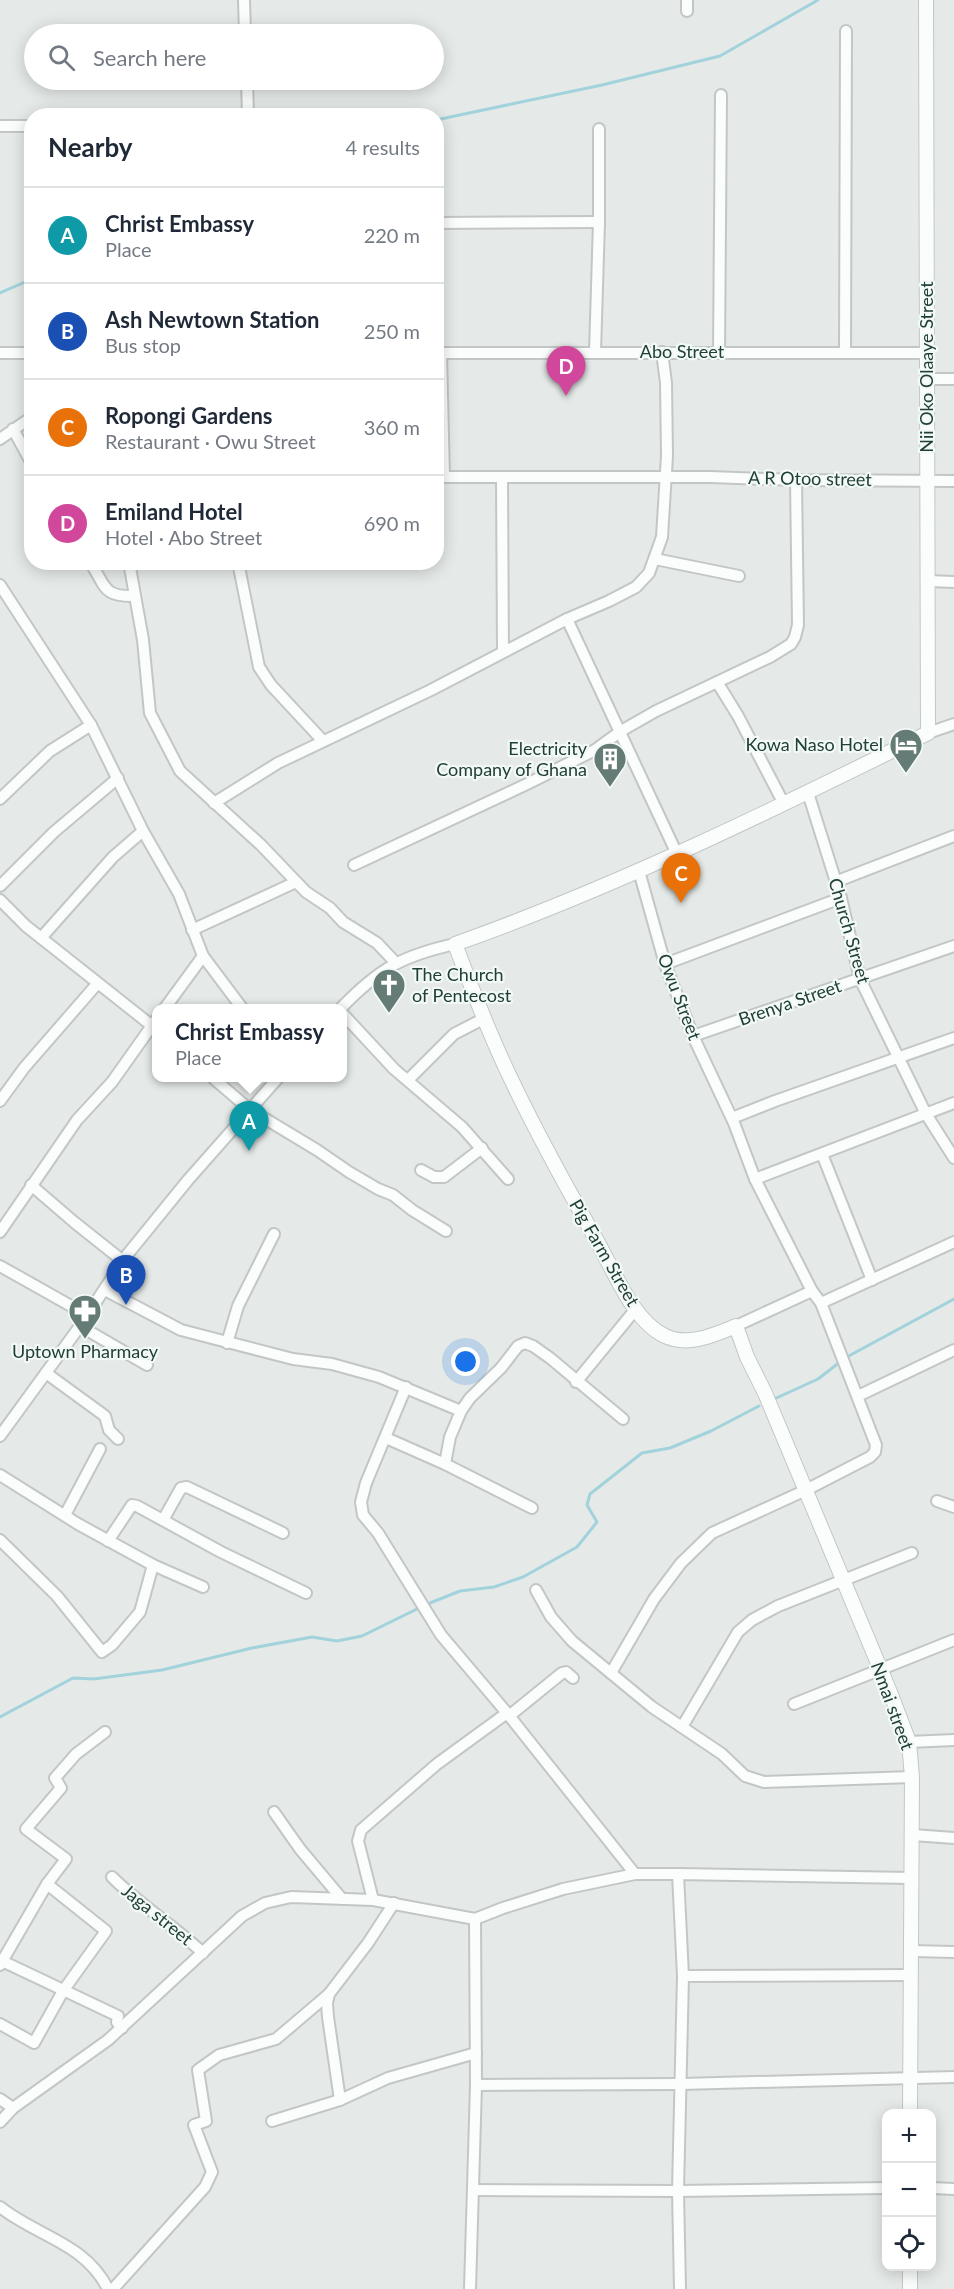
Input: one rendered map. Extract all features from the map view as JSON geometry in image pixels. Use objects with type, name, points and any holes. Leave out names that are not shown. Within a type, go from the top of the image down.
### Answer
[{"type":"street","points":[[244,0],[245,24]]},
{"type":"street","name":"Nii Oko Olaaye Street","points":[[926,0],[928,733]]},
{"type":"street","points":[[845,353],[846,31]]},
{"type":"street","points":[[247,90],[248,108]]},
{"type":"street","points":[[719,352],[721,95]]},
{"type":"street","points":[[0,126],[24,126]]},
{"type":"street","points":[[595,352],[599,129]]},
{"type":"street","points":[[444,223],[599,222]]},
{"type":"street","points":[[214,803],[278,764],[431,690],[567,619],[609,601],[636,586],[649,573],[656,559],[662,537],[666,477],[666,382],[662,352]]},
{"type":"street","name":"Abo Street","points":[[444,353],[927,353]]},
{"type":"street","points":[[0,354],[24,354]]},
{"type":"street","points":[[927,379],[954,379]]},
{"type":"street","points":[[0,439],[24,422]]},
{"type":"street","points":[[13,429],[24,449]]},
{"type":"street","name":"A R Otoo street","points":[[444,477],[954,481]]},
{"type":"street","points":[[502,478],[502,652]]},
{"type":"street","points":[[354,865],[595,750],[621,731],[770,657],[791,644],[798,625],[796,480]]},
{"type":"street","points":[[656,559],[739,576]]},
{"type":"street","points":[[95,570],[114,595],[135,596]]},
{"type":"street","points":[[130,570],[143,640],[150,713],[180,771],[261,845],[297,882],[330,908],[343,922],[376,943],[396,962]]},
{"type":"street","points":[[240,570],[259,668],[271,685],[323,741]]},
{"type":"street","points":[[928,581],[954,582]]},
{"type":"street","points":[[0,585],[91,725],[143,831],[179,894],[203,956],[239,1004]]},
{"type":"street","points":[[567,619],[677,854]]},
{"type":"street","points":[[717,682],[784,804]]},
{"type":"street","points":[[345,1004],[396,962],[424,951],[455,944],[541,913],[639,872],[808,793],[928,733],[954,724]]},
{"type":"street","points":[[0,799],[50,752],[91,725]]},
{"type":"street","points":[[0,886],[54,832],[118,778]]},
{"type":"street","name":"Church Street","points":[[808,793],[841,898],[860,979],[926,1114],[954,1157]]},
{"type":"street","points":[[41,938],[113,857],[143,831]]},
{"type":"street","points":[[835,882],[954,836]]},
{"type":"street","name":"Owu Street","points":[[639,872],[665,964],[693,1036],[732,1118]]},
{"type":"street","points":[[192,930],[297,882]]},
{"type":"street","points":[[665,964],[841,898]]},
{"type":"street","points":[[0,900],[41,938],[97,984],[152,1023]]},
{"type":"street","name":"Pig Farm Street","points":[[455,944],[510,1077],[545,1147],[635,1310],[652,1328],[667,1337],[686,1340],[706,1338],[812,1291]]},
{"type":"street","name":"Brenya Street","points":[[693,1036],[954,946]]},
{"type":"street","points":[[168,1004],[203,956]]},
{"type":"street","points":[[0,1101],[24,1068],[97,984]]},
{"type":"street","points":[[347,1018],[394,1069],[436,1103],[482,1148],[508,1179]]},
{"type":"street","points":[[408,1080],[454,1034],[484,1018]]},
{"type":"street","points":[[0,1232],[77,1119],[106,1089],[152,1029]]},
{"type":"street","points":[[611,1673],[654,1599],[681,1563],[712,1533],[806,1490],[870,1457],[875,1452],[876,1445],[821,1303],[812,1291],[755,1179],[732,1118],[954,1038]]},
{"type":"street","points":[[219,1082],[249,1109],[378,1190],[393,1195],[446,1231]]},
{"type":"street","points":[[0,1436],[80,1326],[123,1261],[188,1180],[273,1082]]},
{"type":"street","points":[[755,1179],[954,1103]]},
{"type":"street","points":[[421,1170],[434,1177],[444,1177],[482,1148]]},
{"type":"street","points":[[822,1154],[872,1280]]},
{"type":"street","points":[[31,1185],[123,1261]]},
{"type":"street","points":[[227,1343],[238,1306],[274,1234]]},
{"type":"street","points":[[821,1303],[954,1242]]},
{"type":"street","points":[[0,1266],[87,1315]]},
{"type":"street","points":[[105,1290],[181,1330],[293,1359],[332,1364],[379,1377],[461,1411]]},
{"type":"street","points":[[576,1382],[635,1310]]},
{"type":"street","points":[[80,1326],[147,1365]]},
{"type":"street","name":"Nmai street","points":[[736,1326],[747,1357],[765,1393],[844,1581],[909,1742],[913,1835],[910,2109]]},
{"type":"street","points":[[445,1464],[450,1437],[461,1411],[470,1398],[501,1368],[518,1346],[525,1343],[533,1346],[623,1419]]},
{"type":"street","points":[[858,1396],[954,1350]]},
{"type":"street","points":[[46,1372],[105,1416],[109,1430],[118,1439]]},
{"type":"street","points":[[406,1387],[366,1483],[361,1502],[363,1515],[378,1533],[441,1635],[508,1714],[635,1874]]},
{"type":"street","points":[[386,1438],[445,1464],[532,1508]]},
{"type":"street","points":[[64,1515],[100,1449]]},
{"type":"street","points":[[0,1475],[108,1541],[153,1565],[203,1587]]},
{"type":"street","points":[[163,1520],[181,1488],[187,1487],[284,1533]]},
{"type":"street","points":[[937,1501],[954,1507]]},
{"type":"street","points":[[108,1541],[132,1505],[137,1506],[221,1552],[306,1593]]},
{"type":"street","points":[[0,1540],[57,1596],[102,1653],[112,1645],[140,1612],[153,1565]]},
{"type":"street","points":[[682,1727],[738,1632],[752,1620],[778,1606],[912,1553]]},
{"type":"street","points":[[536,1590],[551,1617],[572,1641],[652,1707],[722,1754],[745,1776],[764,1782],[912,1776]]},
{"type":"street","points":[[794,1704],[954,1640]]},
{"type":"street","points":[[373,1900],[357,1841],[361,1830],[437,1764],[562,1673],[566,1672],[573,1678]]},
{"type":"street","points":[[105,1732],[76,1754],[55,1778],[61,1788],[26,1829],[66,1859],[47,1884],[1,1962],[118,2016],[117,2022],[122,2028]]},
{"type":"street","points":[[909,1742],[954,1740]]},
{"type":"street","points":[[274,1812],[300,1849],[342,1899]]},
{"type":"street","points":[[913,1835],[954,1838]]},
{"type":"street","points":[[0,2122],[13,2108],[122,2028],[242,1916],[266,1903],[291,1897],[373,1900],[475,1919],[563,1889],[635,1874],[912,1878]]},
{"type":"street","points":[[678,1874],[682,1976],[678,2191],[680,2289]]},
{"type":"street","name":"Jaga street","points":[[111,1877],[144,1907],[182,1933],[203,1953]]},
{"type":"street","points":[[0,2024],[34,2043],[63,1991],[106,1931],[47,1884]]},
{"type":"street","points":[[113,2289],[205,2187],[212,2172],[194,2125],[206,2121],[198,2070],[219,2055],[276,2039],[329,1994],[368,1943],[394,1903]]},
{"type":"street","points":[[470,2289],[476,2085],[475,1919]]},
{"type":"street","points":[[912,1951],[954,1952]]},
{"type":"street","points":[[682,1976],[910,1975]]},
{"type":"street","points":[[329,1994],[328,2017],[340,2100]]},
{"type":"street","points":[[272,2121],[340,2100],[388,2078],[476,2053]]},
{"type":"street","points":[[476,2085],[681,2084],[954,2077]]},
{"type":"street","points":[[0,2098],[13,2108]]},
{"type":"street","points":[[473,2190],[678,2191],[882,2188]]},
{"type":"street","points":[[936,2188],[954,2189]]},
{"type":"street","points":[[0,2207],[15,2219],[73,2249],[89,2262],[108,2289]]},
{"type":"street","points":[[910,2271],[910,2289]]},
{"type":"waterway","points":[[444,118],[602,85],[720,56],[818,0]]},
{"type":"waterway","points":[[0,293],[24,282]]},
{"type":"waterway","points":[[845,1358],[954,1299]]},
{"type":"waterway","points":[[772,1400],[818,1379],[840,1362]]},
{"type":"waterway","points":[[430,1603],[460,1591],[494,1587],[523,1577],[577,1547],[597,1522],[587,1505],[590,1494],[642,1453],[670,1448],[711,1431],[759,1406]]},
{"type":"waterway","points":[[0,1717],[73,1678],[94,1679],[162,1670],[252,1648],[312,1637],[337,1641],[362,1636],[419,1608]]},
{"type":"place","name":"Emiland Hotel","points":[[566,396]]},
{"type":"place","name":"Kowa Naso Hotel","points":[[906,774]]},
{"type":"place","name":"Electricity Company of Ghana","points":[[610,788]]},
{"type":"place","name":"Ropongi Gardens","points":[[681,903]]},
{"type":"place","name":"The Church of Pentecost","points":[[389,1014]]},
{"type":"place","name":"Christ Embassy","points":[[249,1151]]},
{"type":"place","name":"Ash Newtown Station","points":[[126,1305]]},
{"type":"place","name":"Uptown Pharmacy","points":[[85,1340]]}]
